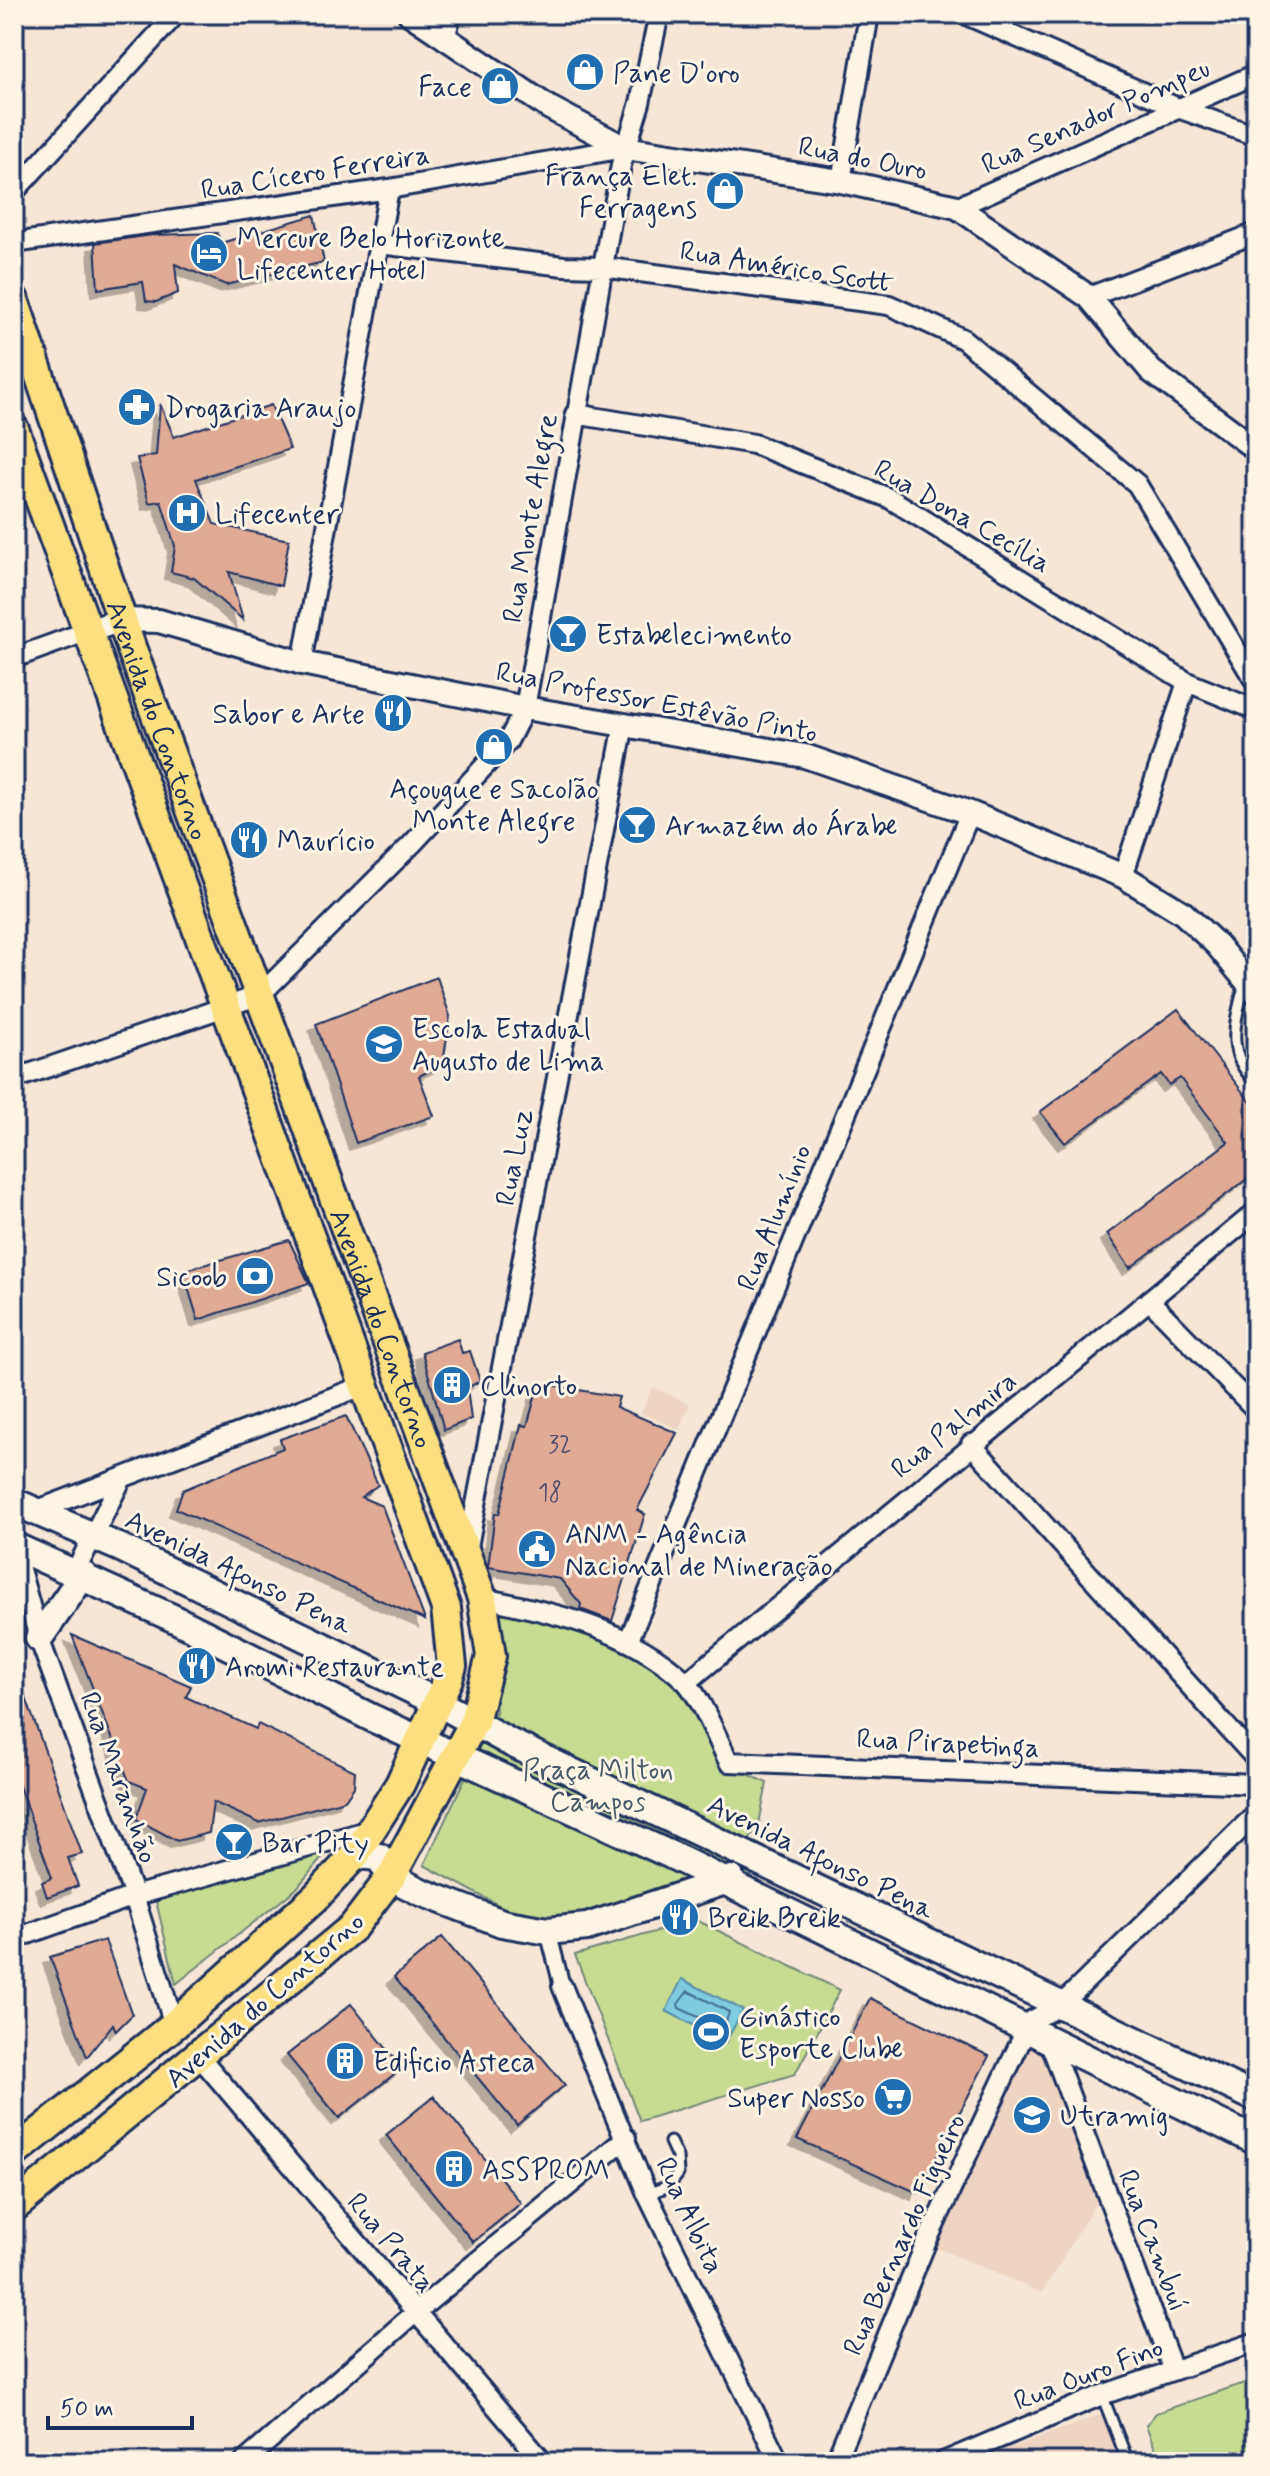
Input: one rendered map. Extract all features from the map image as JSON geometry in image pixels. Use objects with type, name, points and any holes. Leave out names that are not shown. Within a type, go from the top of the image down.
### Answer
[{"type":"main road","name":"Avenida do Contorno","points":[[14,300],[122,620],[482,1598],[491,1656],[474,1722],[459,1756],[391,1877],[353,1927],[14,2207]]},
{"type":"main road","name":"Avenida do Contorno","points":[[14,429],[446,1608],[452,1666],[400,1784],[355,1855],[315,1898],[174,2025],[14,2153]]},
{"type":"main road","name":"Avenida Afonso Pena","points":[[24,1507],[92,1536],[437,1702],[511,1743],[1256,2098]]},
{"type":"main road","points":[[14,1547],[79,1574],[421,1740],[722,1880],[1256,2141]]},
{"type":"main road","points":[[39,1638],[79,1574]]},
{"type":"main road","points":[[355,1855],[379,1857],[391,1877],[502,1923],[548,1931],[587,1927],[722,1880],[791,1878]]},
{"type":"street","points":[[14,192],[176,14]]},
{"type":"street","name":"Rua do Ouro","points":[[410,14],[548,107],[625,148],[841,181],[957,207],[1089,297],[1151,371],[1256,449]]},
{"type":"street","points":[[445,40],[451,14]]},
{"type":"street","name":"Rua Monte Alegre","points":[[14,1079],[260,995],[413,843],[508,741],[525,708],[602,267],[625,148],[640,103],[659,14]]},
{"type":"street","points":[[841,181],[869,14]]},
{"type":"street","points":[[964,14],[1178,108],[1256,136]]},
{"type":"street","name":"Rua Senador Pompeu","points":[[957,207],[1256,74]]},
{"type":"street","name":"Rua Cícero Ferreira","points":[[14,243],[389,189],[625,148]]},
{"type":"street","points":[[302,663],[389,189]]},
{"type":"street","points":[[1089,297],[1256,233]]},
{"type":"street","name":"Rua Américo Scott","points":[[379,244],[564,266],[602,267],[889,305],[963,339],[1137,484],[1256,683]]},
{"type":"street","name":"Rua Dona Cecília","points":[[575,414],[754,444],[889,498],[1187,682],[1256,710]]},
{"type":"street","name":"Rua Professor Estêvão Pinto","points":[[88,631],[122,620],[159,621],[302,663],[525,708],[805,756],[970,813],[1123,876],[1183,913],[1251,986]]},
{"type":"street","points":[[14,658],[88,631]]},
{"type":"street","points":[[1123,876],[1187,682]]},
{"type":"street","name":"Rua Luz","points":[[466,1555],[624,724]]},
{"type":"street","name":"Rua Alumínio","points":[[628,1642],[970,813]]},
{"type":"street","name":"Rua Palmira","points":[[687,1682],[971,1444],[1256,1212]]},
{"type":"street","points":[[1149,1300],[1256,1410]]},
{"type":"street","points":[[24,1507],[122,1478],[365,1385]]},
{"type":"street","points":[[971,1444],[1256,1759]]},
{"type":"street","points":[[79,1574],[92,1536],[122,1478]]},
{"type":"street","name":"Rua Maranhão","points":[[14,1547],[39,1638],[134,1896],[174,2025]]},
{"type":"street","points":[[482,1598],[557,1612],[628,1642],[687,1682]]},
{"type":"street","name":"Rua Pirapetinga","points":[[687,1682],[729,1762],[1256,1785]]},
{"type":"street","points":[[1032,2032],[1256,1814]]},
{"type":"street","points":[[14,1939],[134,1896],[370,1830]]},
{"type":"street","points":[[548,1931],[562,1986]]},
{"type":"street","name":"Rua Albita","points":[[562,1986],[647,2194],[779,2462]]},
{"type":"street","name":"Rua Cambuí","points":[[1032,2032],[1173,2370]]},
{"type":"street","name":"Rua Bernardo Figueiro","points":[[835,2462],[926,2243],[1032,2032]]},
{"type":"street","name":"Rua Prata","points":[[199,2056],[543,2462]]},
{"type":"street","points":[[244,2462],[415,2313],[626,2138]]},
{"type":"street","name":"Rua Ouro Fino","points":[[943,2462],[1102,2395],[1256,2342]]},
{"type":"lane","points":[[1251,986],[1235,1020],[1233,1048],[1245,1071],[1256,1082]]},
{"type":"lane","points":[[647,2194],[669,2186],[678,2174],[677,2157],[670,2142]]},
{"type":"lane","points":[[1102,2395],[1128,2462]]},
{"type":"shaded area","points":[[653,1387],[690,1404],[679,1429],[641,1413]]},
{"type":"shaded area","name":"Utramig","points":[[1026,2030],[1049,2040],[1104,2189],[1042,2293],[926,2243]]},
{"type":"shaded area","points":[[1108,2412],[1134,2462],[972,2462]]},
{"type":"green space","name":"Praça Milton Campos","points":[[490,1606],[555,1614],[626,1644],[684,1684],[728,1765],[767,1783],[759,1824],[746,1845],[794,1867],[662,1894],[588,1919],[552,1919],[511,1912],[424,1865],[496,1712]]},
{"type":"green space","points":[[332,1846],[296,1889],[176,1984],[156,1901]]},
{"type":"green space","name":"Ginástico Esporte Clube","points":[[696,1920],[840,1990],[795,2074],[640,2121],[575,1955]]},
{"type":"green space","points":[[1256,2379],[1256,2462],[1160,2462],[1146,2425],[1156,2413]]},
{"type":"water","points":[[682,1979],[743,2010],[726,2042],[666,2011]]},
{"type":"building","name":"Mercure Belo Horizonte Lifecenter Hotel","points":[[314,215],[324,262],[226,285],[175,264],[178,293],[156,302],[146,301],[143,282],[98,289],[95,243],[153,235],[217,233],[221,243]]},
{"type":"building","name":"Lifecenter","points":[[160,404],[174,437],[271,405],[290,449],[196,479],[214,524],[289,540],[281,586],[229,572],[243,620],[194,578],[171,572],[175,546],[161,501],[149,503],[137,458],[156,455]]},
{"type":"building","name":"Escola Estadual Augusto de Lima","points":[[437,977],[450,1016],[443,1064],[419,1076],[434,1116],[356,1143],[316,1024]]},
{"type":"building","points":[[1178,1009],[1256,1109],[1256,1172],[1130,1268],[1107,1234],[1228,1142],[1180,1078],[1169,1085],[1161,1074],[1065,1143],[1040,1112]]},
{"type":"building","points":[[289,1240],[309,1283],[198,1320],[183,1271]]},
{"type":"building","name":"Clinorto","points":[[458,1339],[462,1353],[470,1351],[480,1381],[467,1388],[471,1419],[444,1430],[422,1352]]},
{"type":"building","points":[[539,1383],[619,1397],[616,1407],[677,1433],[637,1510],[645,1514],[612,1621],[580,1609],[581,1604],[560,1579],[488,1567],[495,1513],[499,1514],[521,1425],[527,1426]]},
{"type":"building","points":[[346,1416],[378,1485],[361,1497],[382,1506],[425,1620],[176,1509],[183,1490],[283,1448],[280,1439]]},
{"type":"building","points":[[72,1635],[191,1686],[186,1697],[256,1729],[258,1724],[355,1771],[354,1787],[345,1800],[259,1823],[213,1802],[209,1833],[177,1841],[136,1819],[147,1788],[129,1781]]},
{"type":"building","points":[[16,1670],[82,1854],[68,1858],[78,1886],[47,1897],[42,1882],[52,1878],[14,1772]]},
{"type":"building","points":[[442,1937],[565,2085],[517,2125],[394,1977]]},
{"type":"building","points":[[105,1940],[132,2015],[116,2031],[113,2024],[87,2057],[50,1957]]},
{"type":"building","name":"Super Nosso","points":[[870,1998],[989,2056],[918,2193],[797,2139]]},
{"type":"building","name":"Edificio Asteca","points":[[351,2004],[402,2068],[339,2118],[287,2055]]},
{"type":"building","name":"ASSPROM","points":[[434,2096],[521,2203],[473,2242],[386,2135]]},
{"type":"place","name":"Pane D'oro","points":[[585,72]]},
{"type":"place","name":"Face","points":[[500,86]]},
{"type":"place","name":"França Elet. Ferragens","points":[[725,191]]},
{"type":"place","name":"Mercure Belo Horizonte Lifecenter Hotel","points":[[209,253]]},
{"type":"place","name":"Drogaria Araujo","points":[[137,407]]},
{"type":"place","name":"Lifecenter","points":[[187,513]]},
{"type":"place","name":"Estabelecimento","points":[[568,634]]},
{"type":"place","name":"Sabor e Arte","points":[[393,713]]},
{"type":"place","name":"Açougue e Sacolão Monte Alegre","points":[[494,747]]},
{"type":"place","name":"Armazém do Árabe","points":[[637,825]]},
{"type":"place","name":"Maurício","points":[[249,840]]},
{"type":"place","name":"Escola Estadual Augusto de Lima","points":[[384,1044]]},
{"type":"place","name":"Sicoob","points":[[255,1276]]},
{"type":"place","name":"Clinorto","points":[[452,1385]]},
{"type":"place","name":"ANM - Agência Nacional de Mineração","points":[[537,1549]]},
{"type":"place","name":"Aromi Restaurante","points":[[197,1666]]},
{"type":"place","name":"Bar Pity","points":[[234,1842]]},
{"type":"place","name":"Breik Breik","points":[[680,1917]]},
{"type":"place","name":"Ginástico Esporte Clube","points":[[711,2032]]},
{"type":"place","name":"Edificio Asteca","points":[[345,2061]]},
{"type":"place","name":"Super Nosso","points":[[893,2097]]},
{"type":"place","name":"Utramig","points":[[1032,2115]]},
{"type":"place","name":"ASSPROM","points":[[454,2169]]}]
